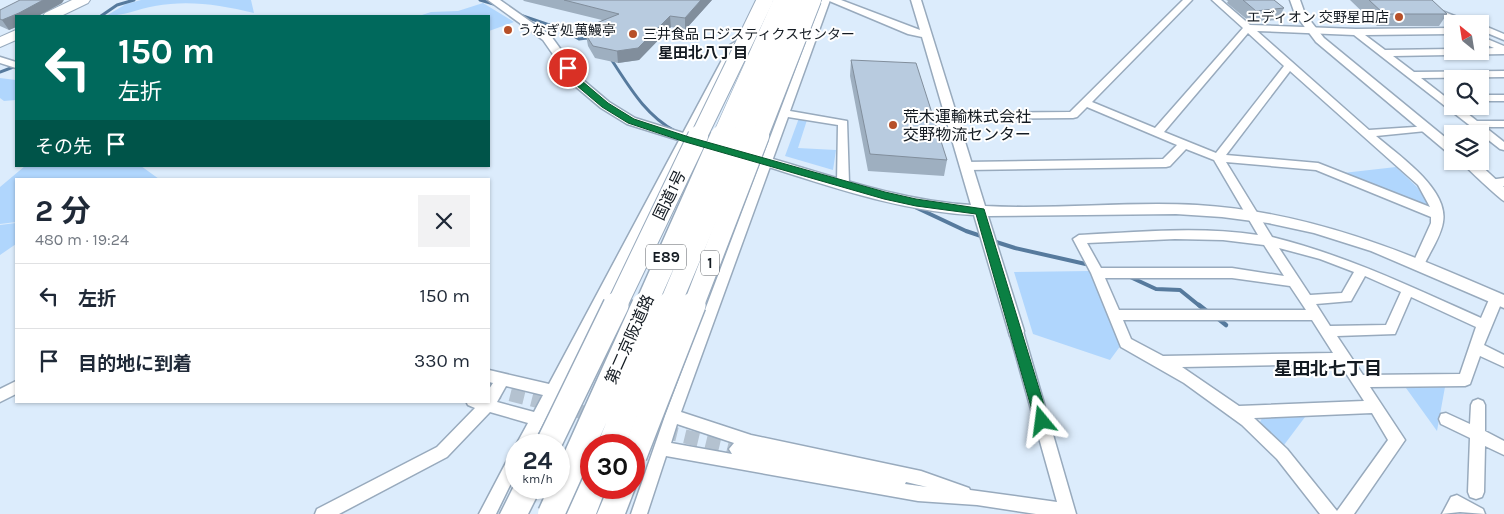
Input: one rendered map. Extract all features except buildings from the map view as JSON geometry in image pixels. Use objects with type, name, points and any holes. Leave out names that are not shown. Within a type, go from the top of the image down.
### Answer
[{"type":"highway","name":"国道1号","points":[[553,434],[765,0]]},
{"type":"highway","name":"第二京阪道路","points":[[612,434],[619,392],[783,0]]},
{"type":"highway","name":"第二京阪道路","points":[[551,514],[619,392],[799,0]]},
{"type":"highway","name":"1","points":[[643,434],[727,220],[782,107],[813,0]]},
{"type":"highway","points":[[617,434],[619,392]]},
{"type":"highway","points":[[570,462],[619,392]]},
{"type":"highway","points":[[514,514],[522,499]]},
{"type":"highway","points":[[539,514],[548,499]]},
{"type":"highway","points":[[581,514],[587,499]]},
{"type":"highway","points":[[597,514],[602,499]]},
{"type":"highway","points":[[611,514],[617,499]]},
{"type":"main road","points":[[52,15],[83,0]]},
{"type":"main road","points":[[0,43],[15,35]]},
{"type":"street","points":[[493,0],[547,38],[579,83],[605,105],[631,121],[685,139],[916,203],[981,211],[1176,209],[1227,212],[1283,221],[1358,241],[1500,300],[1484,325],[1465,380],[1359,381]]},
{"type":"street","points":[[530,434],[758,0]]},
{"type":"street","points":[[639,514],[660,448],[767,161],[782,107],[826,0]]},
{"type":"street","points":[[832,0],[912,32],[927,35]]},
{"type":"street","points":[[737,449],[977,498],[1068,512],[981,211],[916,0]]},
{"type":"street","points":[[951,116],[1073,115],[1188,0]]},
{"type":"street","points":[[1216,0],[1422,182],[1435,202],[1438,215],[1437,223],[1418,265]]},
{"type":"street","points":[[1295,0],[1300,14],[1313,31],[1332,50],[1444,143]]},
{"type":"street","points":[[1406,0],[1447,15]]},
{"type":"street","points":[[1157,133],[1248,28]]},
{"type":"street","points":[[1248,28],[1356,32],[1444,31]]},
{"type":"street","points":[[1489,31],[1504,37]]},
{"type":"street","points":[[1356,32],[1444,97]]},
{"type":"street","points":[[1489,43],[1504,50]]},
{"type":"street","points":[[1383,53],[1504,50]]},
{"type":"street","points":[[0,60],[15,65]]},
{"type":"street","points":[[3,71],[15,65]]},
{"type":"street","points":[[1218,158],[1290,66]]},
{"type":"street","points":[[1412,75],[1504,74]]},
{"type":"street","points":[[1489,98],[1504,98]]},
{"type":"street","points":[[1085,103],[1218,158],[1318,167],[1438,215]]},
{"type":"street","points":[[782,107],[842,123],[843,183]]},
{"type":"street","points":[[1465,115],[1504,147]]},
{"type":"street","points":[[1475,124],[1504,124]]},
{"type":"street","points":[[1367,133],[1426,128]]},
{"type":"street","points":[[966,166],[1166,162],[1184,144]]},
{"type":"street","points":[[1218,158],[1268,241],[1397,440],[1344,514]]},
{"type":"street","points":[[1480,170],[1498,182],[1504,196]]},
{"type":"street","points":[[719,288],[715,263],[727,220]]},
{"type":"street","points":[[1330,514],[1282,454],[1236,412],[1221,400],[1162,362],[1126,344],[1097,273],[1080,238],[1207,236],[1268,241],[1362,270],[1484,325]]},
{"type":"street","points":[[1307,300],[1346,298],[1362,270]]},
{"type":"street","points":[[1097,273],[1232,273],[1296,282]]},
{"type":"street","points":[[1327,331],[1390,330],[1408,290]]},
{"type":"street","points":[[1114,314],[1317,315]]},
{"type":"street","points":[[1476,348],[1504,361]]},
{"type":"street","points":[[1162,362],[1344,358]]},
{"type":"street","points":[[496,378],[553,391]]},
{"type":"street","points":[[0,396],[15,388]]},
{"type":"street","points":[[323,514],[442,452],[480,403],[538,420]]},
{"type":"street","points":[[1476,492],[1478,405]]},
{"type":"street","points":[[1236,412],[1375,407]]},
{"type":"street","points":[[672,416],[752,442],[921,478],[977,498]]},
{"type":"street","points":[[1446,419],[1504,448]]},
{"type":"street","points":[[660,448],[918,494],[977,498]]},
{"type":"street","points":[[487,514],[505,479]]},
{"type":"street","points":[[1450,514],[1457,502],[1477,514]]},
{"type":"shaded area","points":[[141,0],[251,0],[254,13],[217,6],[180,3],[155,6],[118,15],[108,15],[126,4]]},
{"type":"shaded area","points":[[483,3],[514,22],[490,31],[490,15],[422,15],[431,12],[458,11]]},
{"type":"shaded area","points":[[0,78],[15,80],[15,100],[4,101],[0,98]]},
{"type":"shaded area","points":[[799,118],[807,120],[798,148],[836,150],[833,170],[785,156]]},
{"type":"shaded area","points":[[24,167],[142,167],[158,178],[15,178],[15,222],[0,224],[0,187]]},
{"type":"shaded area","points":[[1396,167],[1417,187],[1430,206],[1343,173]]},
{"type":"shaded area","points":[[15,223],[15,245],[0,255],[0,225]]},
{"type":"shaded area","points":[[1090,271],[1121,345],[1110,360],[1033,334],[1014,272]]},
{"type":"shaded area","points":[[1445,387],[1437,431],[1406,388]]},
{"type":"shaded area","points":[[1305,417],[1284,445],[1260,422],[1262,418]]},
{"type":"waterway","points":[[102,15],[117,5],[134,0]]},
{"type":"waterway","points":[[480,0],[497,5]]},
{"type":"waterway","points":[[520,15],[561,29],[579,39],[587,38],[590,40]]},
{"type":"waterway","points":[[611,59],[638,99],[655,117],[675,131]]},
{"type":"waterway","points":[[0,72],[15,66]]},
{"type":"waterway","points":[[915,207],[966,231],[984,237]]},
{"type":"waterway","points":[[993,241],[1015,248],[1090,265]]},
{"type":"waterway","points":[[1128,276],[1156,289],[1180,290],[1201,307]]},
{"type":"waterway","points":[[1199,305],[1208,312]]},
{"type":"waterway","points":[[1216,317],[1226,325]]},
{"type":"tunnel","points":[[490,389],[598,416]]},
{"type":"tunnel","points":[[642,426],[737,449]]},
{"type":"place","name":"エディオン 交野星田店","points":[[1399,17]]},
{"type":"place","name":"うなぎ処萬鰻亭","points":[[508,30]]},
{"type":"place","name":"三井食品 ロジスティクスセンター","points":[[633,34]]},
{"type":"place","name":"荒木運輸株式会社 交野物流センター","points":[[893,125]]},
{"type":"district","name":"星田北八丁目","points":[[703,53]]},
{"type":"district","name":"星田北七丁目","points":[[1328,369]]},
{"type":"route","points":[[568,68],[579,83],[605,105],[631,121],[685,139],[884,195],[940,207],[981,211],[1042,421]]}]
